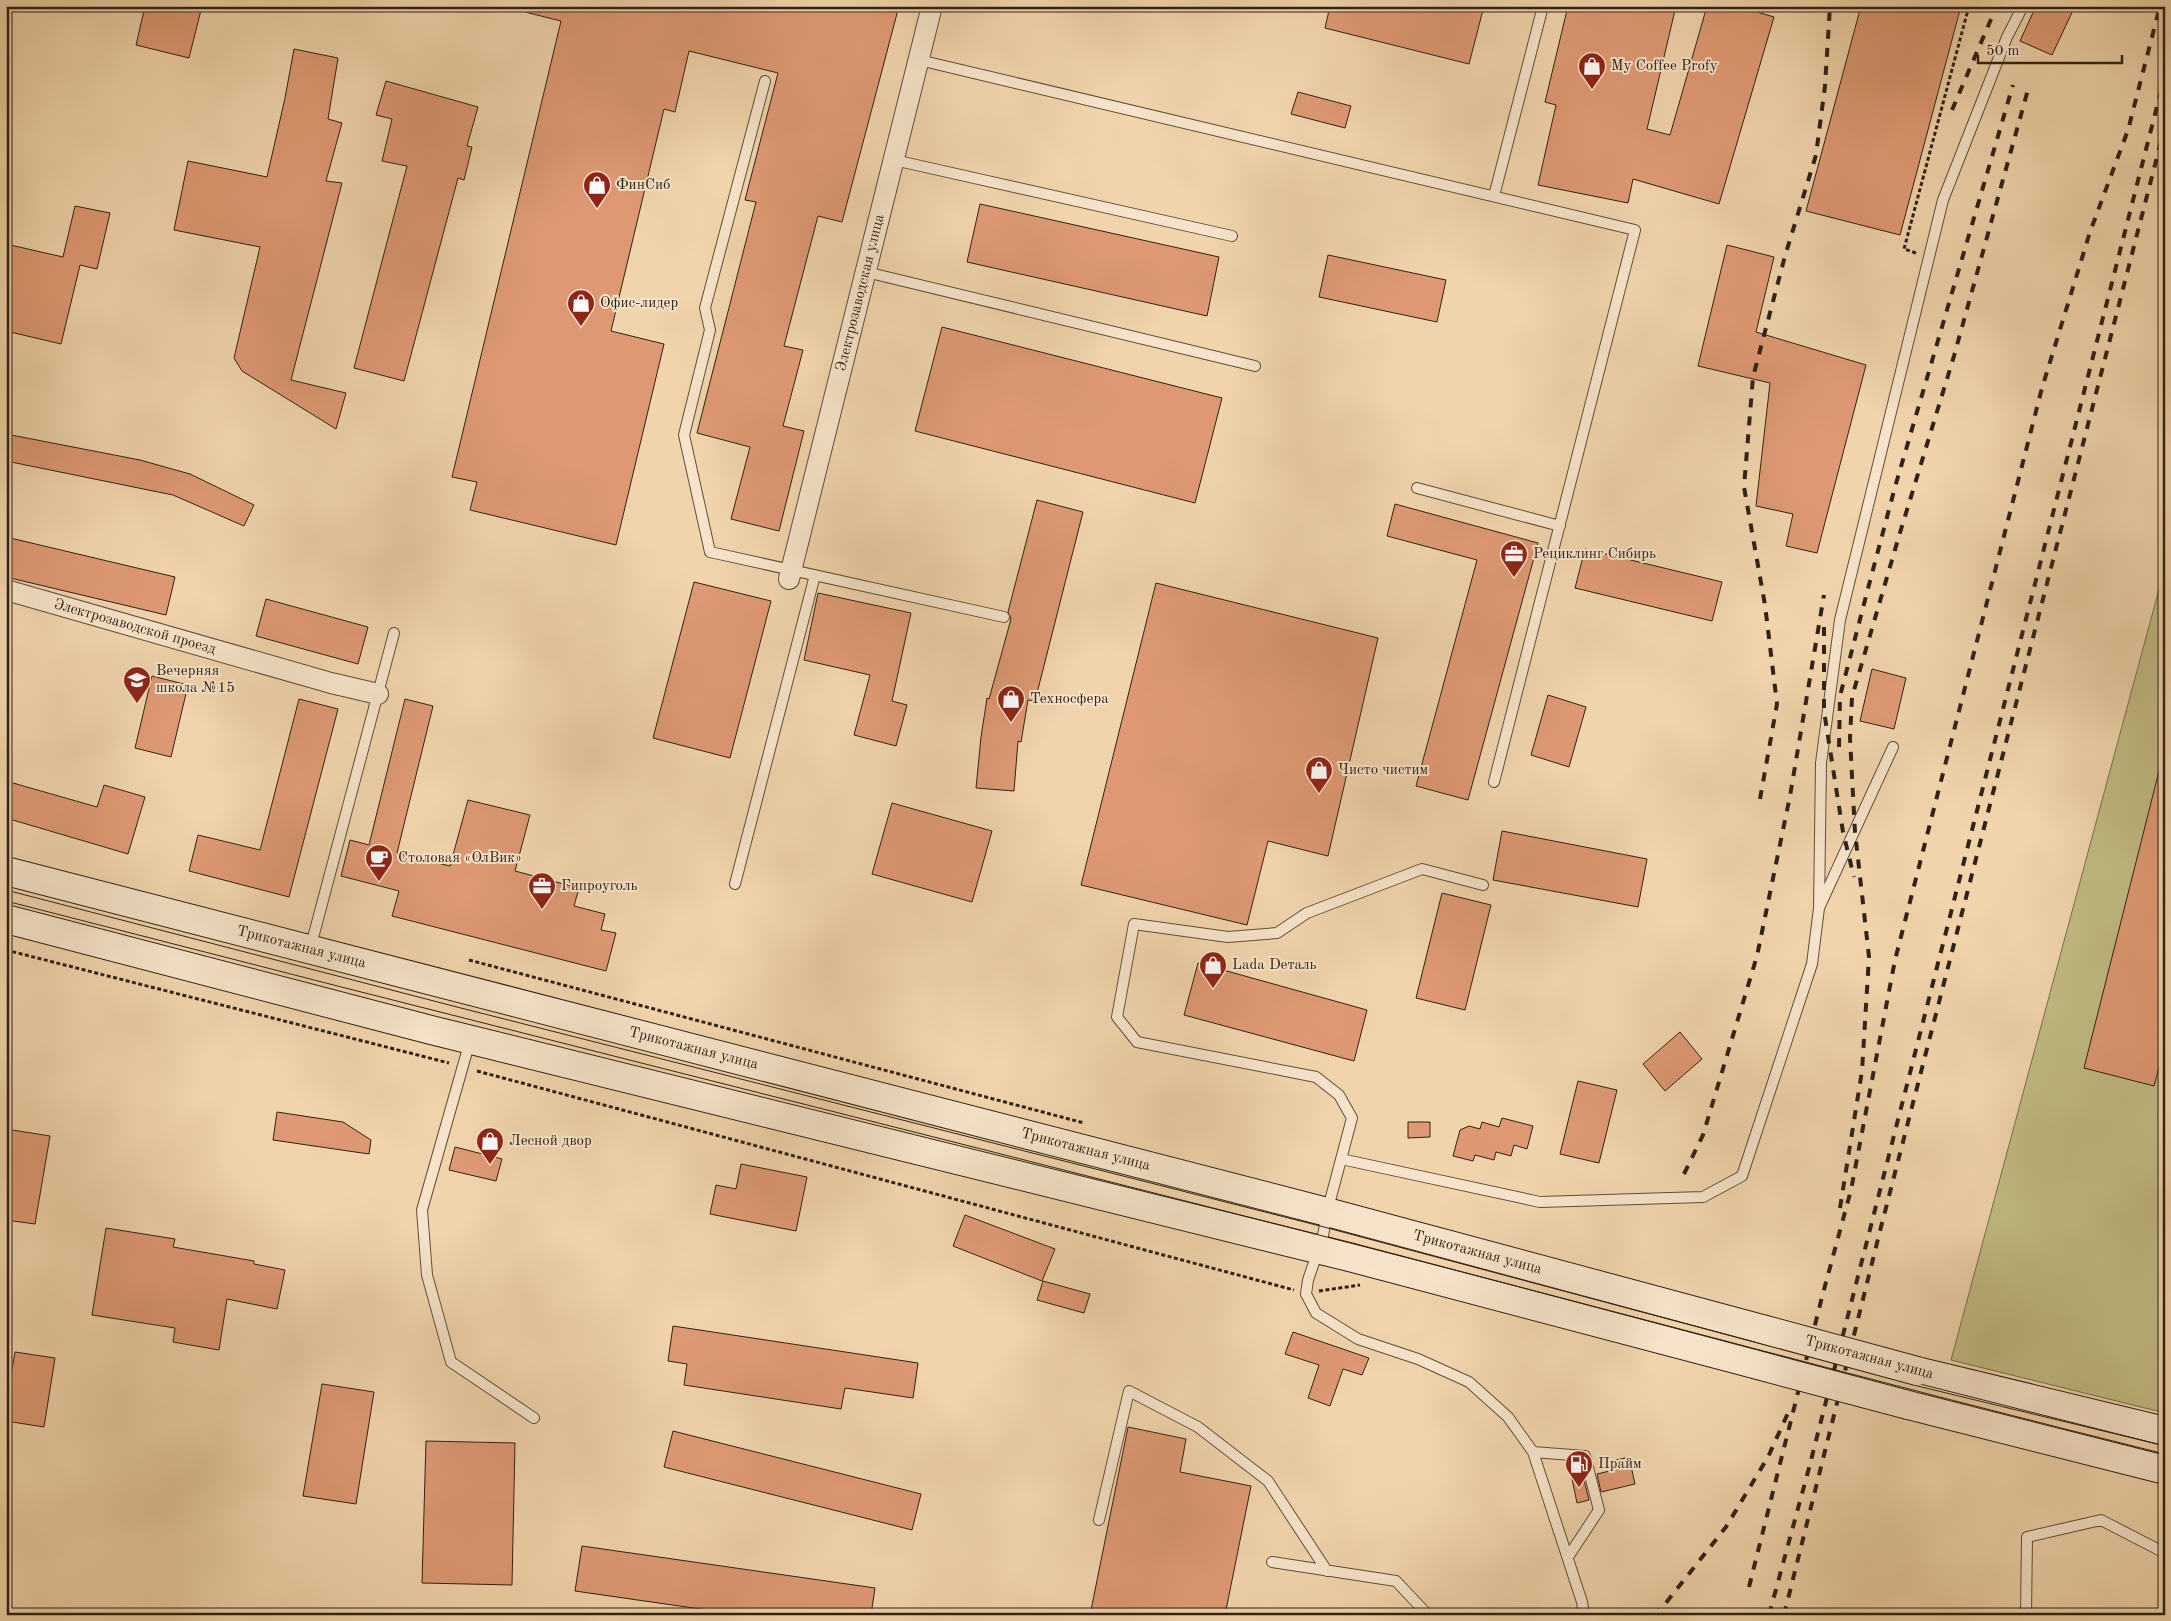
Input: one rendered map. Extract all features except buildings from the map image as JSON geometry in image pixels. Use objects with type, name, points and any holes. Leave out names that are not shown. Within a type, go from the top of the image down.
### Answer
[{"type":"main road","name":"Трикотажная улица","points":[[6,871],[1327,1212],[1918,1371],[2165,1431]]},
{"type":"main road","points":[[6,919],[470,1040],[1319,1249],[1908,1405],[2165,1470]]},
{"type":"street","name":"Электрозаводская улица","points":[[791,575],[932,6]]},
{"type":"street","name":"Электрозаводской проезд","points":[[6,590],[331,683],[378,694]]},
{"type":"lane","points":[[1494,196],[1543,6]]},
{"type":"lane","points":[[1341,1159],[1540,1202],[1702,1197],[1742,1176],[1812,964],[1819,908],[1821,763],[1840,620],[1943,200],[2007,36],[2023,6]]},
{"type":"lane","points":[[919,60],[1635,230],[1494,782]]},
{"type":"lane","points":[[765,81],[705,308],[710,330],[684,435],[710,552],[791,575],[815,575],[1004,616]]},
{"type":"lane","points":[[894,160],[1232,236]]},
{"type":"lane","points":[[866,272],[1255,366]]},
{"type":"lane","points":[[1417,488],[1560,526]]},
{"type":"lane","points":[[735,884],[815,575]]},
{"type":"lane","points":[[309,950],[394,633]]},
{"type":"lane","points":[[1819,908],[1893,747]]},
{"type":"lane","points":[[1483,885],[1422,869],[1307,913],[1277,933],[1228,937],[1134,924],[1117,1017],[1137,1042],[1316,1077],[1339,1095],[1352,1118],[1319,1249],[1308,1280],[1306,1294],[1316,1313],[1358,1339],[1418,1360],[1469,1382],[1508,1417],[1533,1452],[1568,1557],[1584,1615]]},
{"type":"lane","points":[[470,1040],[422,1210],[427,1275],[451,1362],[534,1418]]},
{"type":"lane","points":[[1099,1520],[1129,1391],[1198,1427],[1268,1481],[1327,1571]]},
{"type":"lane","points":[[1533,1452],[1586,1456],[1599,1510],[1568,1557]]},
{"type":"lane","points":[[2026,1615],[2027,1537],[2101,1520],[2165,1553]]},
{"type":"lane","points":[[1272,1562],[1396,1581],[1428,1615]]},
{"type":"path","points":[[1904,249],[1969,6]]},
{"type":"path","points":[[6,950],[462,1067],[1306,1294]]},
{"type":"path","points":[[469,960],[1086,1124]]},
{"type":"shaded area","points":[[2165,567],[2165,1413],[1951,1360]]},
{"type":"tram line","points":[[6,890],[457,1007],[1324,1227],[1758,1343],[2165,1446]]},
{"type":"tram line","points":[[6,901],[1319,1235],[2165,1454]]},
{"type":"railway","points":[[1760,799],[1777,704],[1765,605],[1744,487],[1753,377],[1785,256],[1816,155],[1825,86],[1830,6]]},
{"type":"railway","points":[[1749,1587],[1851,1190],[1895,960],[2042,388],[2090,232],[2128,130],[2160,6]]},
{"type":"railway","points":[[1952,110],[1992,17]]},
{"type":"railway","points":[[1769,1615],[1809,1468],[2165,75]]},
{"type":"railway","points":[[1839,747],[1840,696],[1870,581],[1895,487],[2013,85]]},
{"type":"railway","points":[[1840,1208],[1862,1071],[1869,957],[1855,832],[1850,738],[1852,697],[1954,356],[2029,86]]},
{"type":"railway","points":[[1784,1615],[1881,1227],[2165,126]]},
{"type":"railway","points":[[1684,1174],[1703,1135],[1757,956],[1790,796],[1824,595]]},
{"type":"railway","points":[[1824,627],[1824,711],[1843,832],[1854,877]]},
{"type":"railway","points":[[1653,1615],[1665,1604],[1726,1527],[1768,1457],[1788,1413]]},
{"type":"place","name":"My Coffee Profy","points":[[1592,90]]},
{"type":"place","name":"ФинСиб","points":[[597,209]]},
{"type":"place","name":"Офис-лидер","points":[[581,327]]},
{"type":"place","name":"Рециклинг Сибирь","points":[[1514,578]]},
{"type":"place","name":"Вечерняя школа №15","points":[[137,704]]},
{"type":"place","name":"Техносфера","points":[[1011,723]]},
{"type":"place","name":"Чисто чистим","points":[[1319,794]]},
{"type":"place","name":"Столовая «ОлВик»","points":[[379,882]]},
{"type":"place","name":"Гипроуголь","points":[[542,910]]},
{"type":"place","name":"Lada Dеталь","points":[[1213,989]]},
{"type":"place","name":"Лесной двор","points":[[490,1165]]},
{"type":"place","name":"Прайм","points":[[1579,1488]]}]
